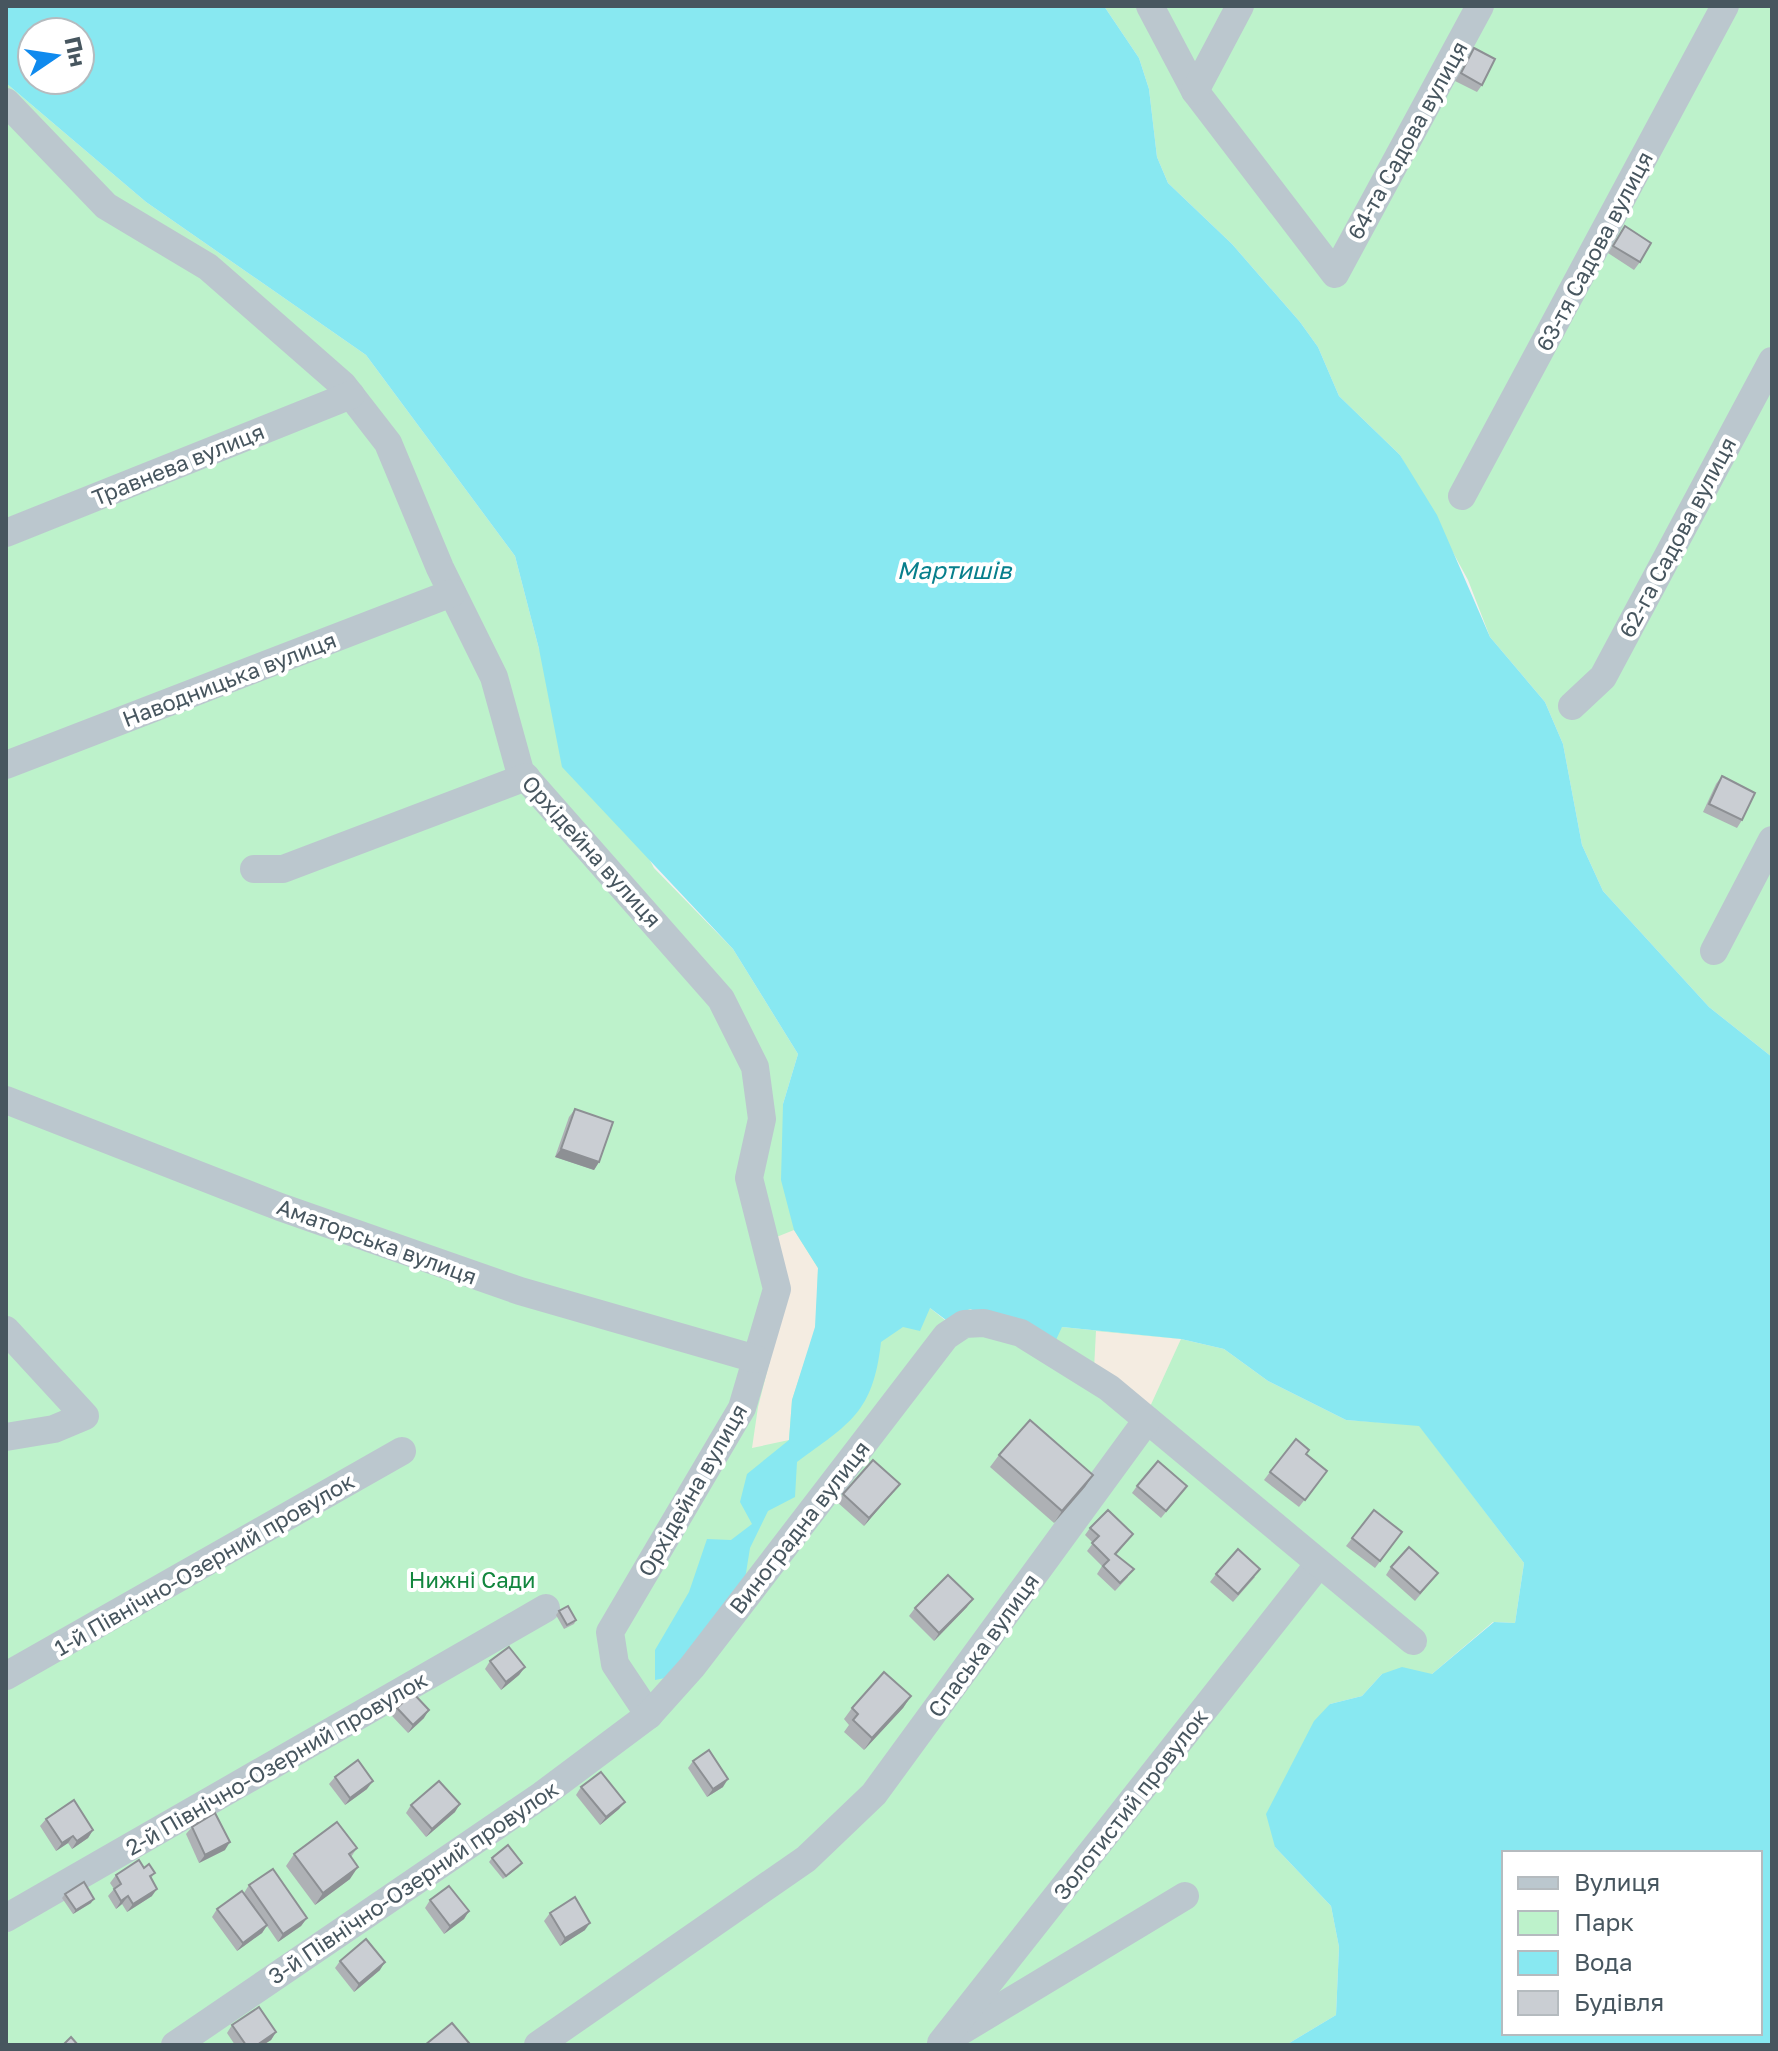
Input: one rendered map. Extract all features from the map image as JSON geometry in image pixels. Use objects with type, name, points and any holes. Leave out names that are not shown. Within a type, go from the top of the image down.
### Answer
[{"type":"street","points":[[1150,6],[1195,91]]},
{"type":"street","points":[[1195,91],[1240,6]]},
{"type":"street","name":"64-та Садова вулиця","points":[[1195,91],[1335,274],[1480,6]]},
{"type":"street","name":"63-тя Садова вулиця","points":[[1462,496],[1725,6]]},
{"type":"street","name":"Орхідейна вулиця","points":[[6,102],[106,206],[208,267],[351,395],[388,443],[452,593],[494,677],[520,771],[721,999],[755,1067],[762,1119],[749,1178],[777,1289],[742,1408],[610,1632],[615,1664],[649,1715]]},
{"type":"street","name":"62-га Садова вулиця","points":[[1572,706],[1603,677],[1772,361]]},
{"type":"street","name":"Травнева вулиця","points":[[6,533],[351,395]]},
{"type":"street","name":"Наводницька вулиця","points":[[6,765],[452,593]]},
{"type":"street","points":[[254,869],[283,869],[526,777]]},
{"type":"street","points":[[1714,951],[1772,840]]},
{"type":"street","name":"Аматорська вулиця","points":[[6,1100],[280,1207],[520,1291],[756,1359]]},
{"type":"street","name":"Виноградна вулиця","points":[[649,1715],[692,1667],[946,1336],[964,1324],[984,1323],[1021,1333],[1109,1388],[1147,1420]]},
{"type":"street","points":[[6,1330],[85,1416],[54,1429],[6,1437]]},
{"type":"street","points":[[1147,1420],[1413,1641]]},
{"type":"street","name":"Спаська вулиця","points":[[538,2045],[806,1859],[874,1794],[1147,1420]]},
{"type":"street","name":"1-й Північно-Озерний провулок","points":[[6,1676],[402,1451]]},
{"type":"street","name":"Золотистий провулок","points":[[939,2044],[1318,1565]]},
{"type":"street","name":"2-й Північно-Озерний провулок","points":[[6,1918],[546,1608]]},
{"type":"street","name":"3-й Північно-Озерний провулок","points":[[175,2045],[542,1795],[649,1715]]},
{"type":"street","points":[[939,2044],[1185,1896]]},
{"type":"green space","points":[[1104,6],[1772,6],[1772,1057],[1709,1007],[1603,891],[1582,845],[1563,744],[1545,702],[1490,637],[1468,580],[1400,455],[1339,396],[1318,347],[1300,322],[1232,244],[1168,183],[1157,157],[1149,89],[1139,58]]},
{"type":"green space","name":"Нижні Сади","points":[[6,83],[16,92],[16,96],[21,96],[146,202],[366,355],[515,556],[539,649],[654,868],[733,949],[798,1054],[783,1104],[930,1308],[945,1320],[969,1309],[1035,1333],[1062,1327],[1181,1339],[1224,1349],[1268,1381],[1346,1420],[1419,1425],[1524,1563],[1515,1623],[1493,1622],[1432,1674],[1382,1674],[1362,1696],[1330,1704],[1275,1847],[1331,1906],[1339,1947],[1336,2015],[1286,2045],[6,2045]]},
{"type":"sand","points":[[794,1230],[818,1268],[816,1327],[792,1400],[789,1440],[752,1448],[758,1407],[787,1293],[774,1238]]},
{"type":"sand","points":[[1096,1331],[1181,1339],[1148,1411],[1094,1369]]},
{"type":"water","name":"Мартишів","points":[[6,6],[1104,6],[1139,58],[1149,89],[1157,157],[1168,183],[1232,244],[1300,322],[1318,347],[1339,396],[1400,455],[1437,515],[1490,637],[1545,702],[1563,744],[1582,845],[1603,891],[1709,1007],[1772,1057],[1772,2045],[1286,2045],[1336,2015],[1339,1947],[1331,1906],[1275,1847],[1266,1814],[1314,1721],[1330,1704],[1362,1696],[1382,1674],[1402,1667],[1432,1674],[1494,1622],[1515,1623],[1524,1563],[1419,1426],[1346,1420],[1268,1381],[1224,1349],[1181,1339],[1062,1327],[1055,1342],[970,1309],[946,1320],[930,1308],[920,1331],[903,1327],[881,1342],[872,1385],[865,1401],[845,1426],[797,1462],[795,1497],[768,1511],[750,1548],[745,1579],[675,1676],[655,1680],[655,1650],[689,1592],[707,1539],[731,1540],[752,1524],[740,1502],[747,1474],[789,1440],[792,1400],[815,1327],[818,1268],[794,1230],[781,1180],[783,1104],[798,1054],[733,949],[562,767],[539,649],[515,556],[366,355],[146,202],[21,96],[96,96],[96,16],[16,16],[16,92],[6,83]]},
{"type":"building","points":[[1474,48],[1495,59],[1482,85],[1461,73]]},
{"type":"building","points":[[1625,226],[1651,243],[1640,262],[1613,246]]},
{"type":"building","points":[[1722,776],[1755,793],[1742,820],[1709,804]]},
{"type":"building","points":[[575,1109],[613,1122],[599,1162],[561,1149]]},
{"type":"building","points":[[1030,1420],[1093,1475],[1062,1511],[999,1455]]},
{"type":"building","points":[[1296,1439],[1309,1450],[1306,1454],[1327,1471],[1305,1500],[1270,1472]]},
{"type":"building","points":[[873,1460],[900,1484],[869,1518],[843,1494]]},
{"type":"building","points":[[1158,1461],[1187,1486],[1166,1511],[1137,1486]]},
{"type":"building","points":[[1108,1510],[1133,1534],[1115,1554],[1134,1569],[1120,1583],[1103,1566],[1109,1560],[1092,1543],[1099,1536],[1090,1528]]},
{"type":"building","points":[[1374,1510],[1402,1532],[1380,1561],[1352,1538]]},
{"type":"building","points":[[1409,1547],[1438,1573],[1420,1593],[1391,1567]]},
{"type":"building","points":[[1238,1549],[1260,1569],[1238,1594],[1216,1574]]},
{"type":"building","points":[[948,1575],[973,1599],[939,1633],[915,1608]]},
{"type":"building","points":[[568,1606],[576,1620],[567,1625],[559,1611]]},
{"type":"building","points":[[509,1647],[525,1667],[506,1682],[490,1661]]},
{"type":"building","points":[[884,1672],[911,1696],[872,1738],[853,1720],[858,1714],[852,1708]]},
{"type":"building","points":[[413,1693],[429,1710],[413,1725],[397,1708]]},
{"type":"building","points":[[709,1750],[728,1779],[713,1789],[693,1761]]},
{"type":"building","points":[[358,1760],[373,1781],[350,1798],[335,1777]]},
{"type":"building","points":[[601,1772],[625,1802],[606,1817],[581,1787]]},
{"type":"building","points":[[439,1781],[460,1804],[432,1829],[411,1805]]},
{"type":"building","points":[[74,1800],[93,1830],[77,1841],[73,1836],[62,1843],[46,1819]]},
{"type":"building","points":[[215,1813],[230,1842],[205,1855],[192,1827]]},
{"type":"building","points":[[337,1822],[357,1848],[349,1854],[358,1867],[323,1893],[294,1854]]},
{"type":"building","points":[[508,1845],[522,1863],[506,1876],[492,1858]]},
{"type":"building","points":[[139,1860],[144,1868],[149,1864],[155,1873],[150,1876],[157,1889],[133,1904],[128,1896],[121,1901],[114,1889],[121,1884],[116,1875]]},
{"type":"building","points":[[273,1869],[307,1918],[283,1934],[249,1885]]},
{"type":"building","points":[[84,1882],[94,1899],[76,1910],[65,1894]]},
{"type":"building","points":[[449,1886],[469,1911],[450,1926],[430,1900]]},
{"type":"building","points":[[242,1891],[267,1925],[243,1943],[217,1909]]},
{"type":"building","points":[[575,1897],[590,1923],[565,1938],[550,1913]]},
{"type":"building","points":[[366,1939],[385,1962],[359,1984],[340,1961]]},
{"type":"building","points":[[259,2007],[276,2032],[257,2045],[246,2045],[232,2025]]},
{"type":"building","points":[[452,2023],[469,2043],[467,2045],[425,2045]]},
{"type":"building","points":[[71,2037],[78,2045],[63,2045]]}]
